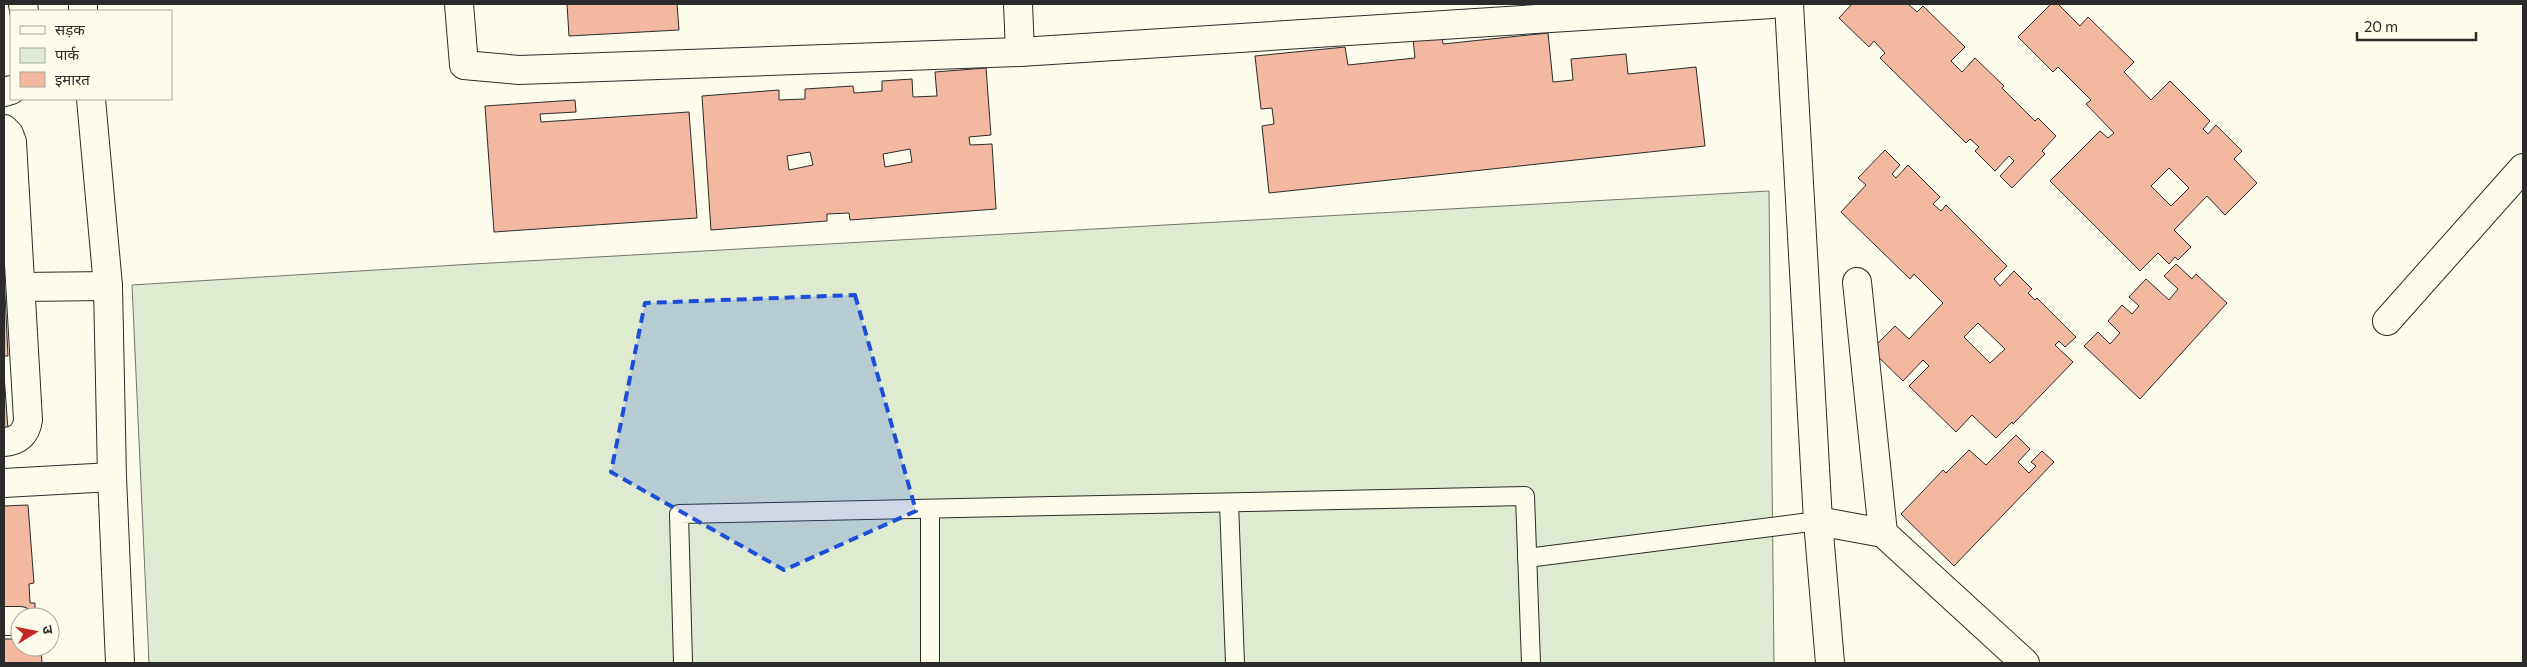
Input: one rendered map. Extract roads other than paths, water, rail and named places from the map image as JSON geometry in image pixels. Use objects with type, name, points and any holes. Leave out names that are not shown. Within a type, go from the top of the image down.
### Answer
[{"type":"street","points":[[459,4],[464,65],[519,70],[1020,52],[1772,4]]},
{"type":"street","points":[[1018,4],[1020,52]]},
{"type":"street","points":[[1789,4],[1818,521],[1830,663]]},
{"type":"street","points":[[91,100],[108,286],[112,477],[120,663]]},
{"type":"street","points":[[4,129],[9,134],[12,142],[28,420],[26,430],[20,437],[4,442]]},
{"type":"street","points":[[2387,321],[2523,168]]},
{"type":"street","points":[[1857,282],[1883,533]]},
{"type":"street","points":[[21,287],[108,286]]},
{"type":"street","points":[[4,483],[112,477]]},
{"type":"street","points":[[1818,521],[1883,533],[2025,663]]},
{"type":"lane","points":[[683,663],[679,514],[1525,496],[1531,663]]},
{"type":"lane","points":[[1230,503],[1234,663]]},
{"type":"lane","points":[[930,509],[930,663]]},
{"type":"lane","points":[[1527,558],[1818,521]]}]
